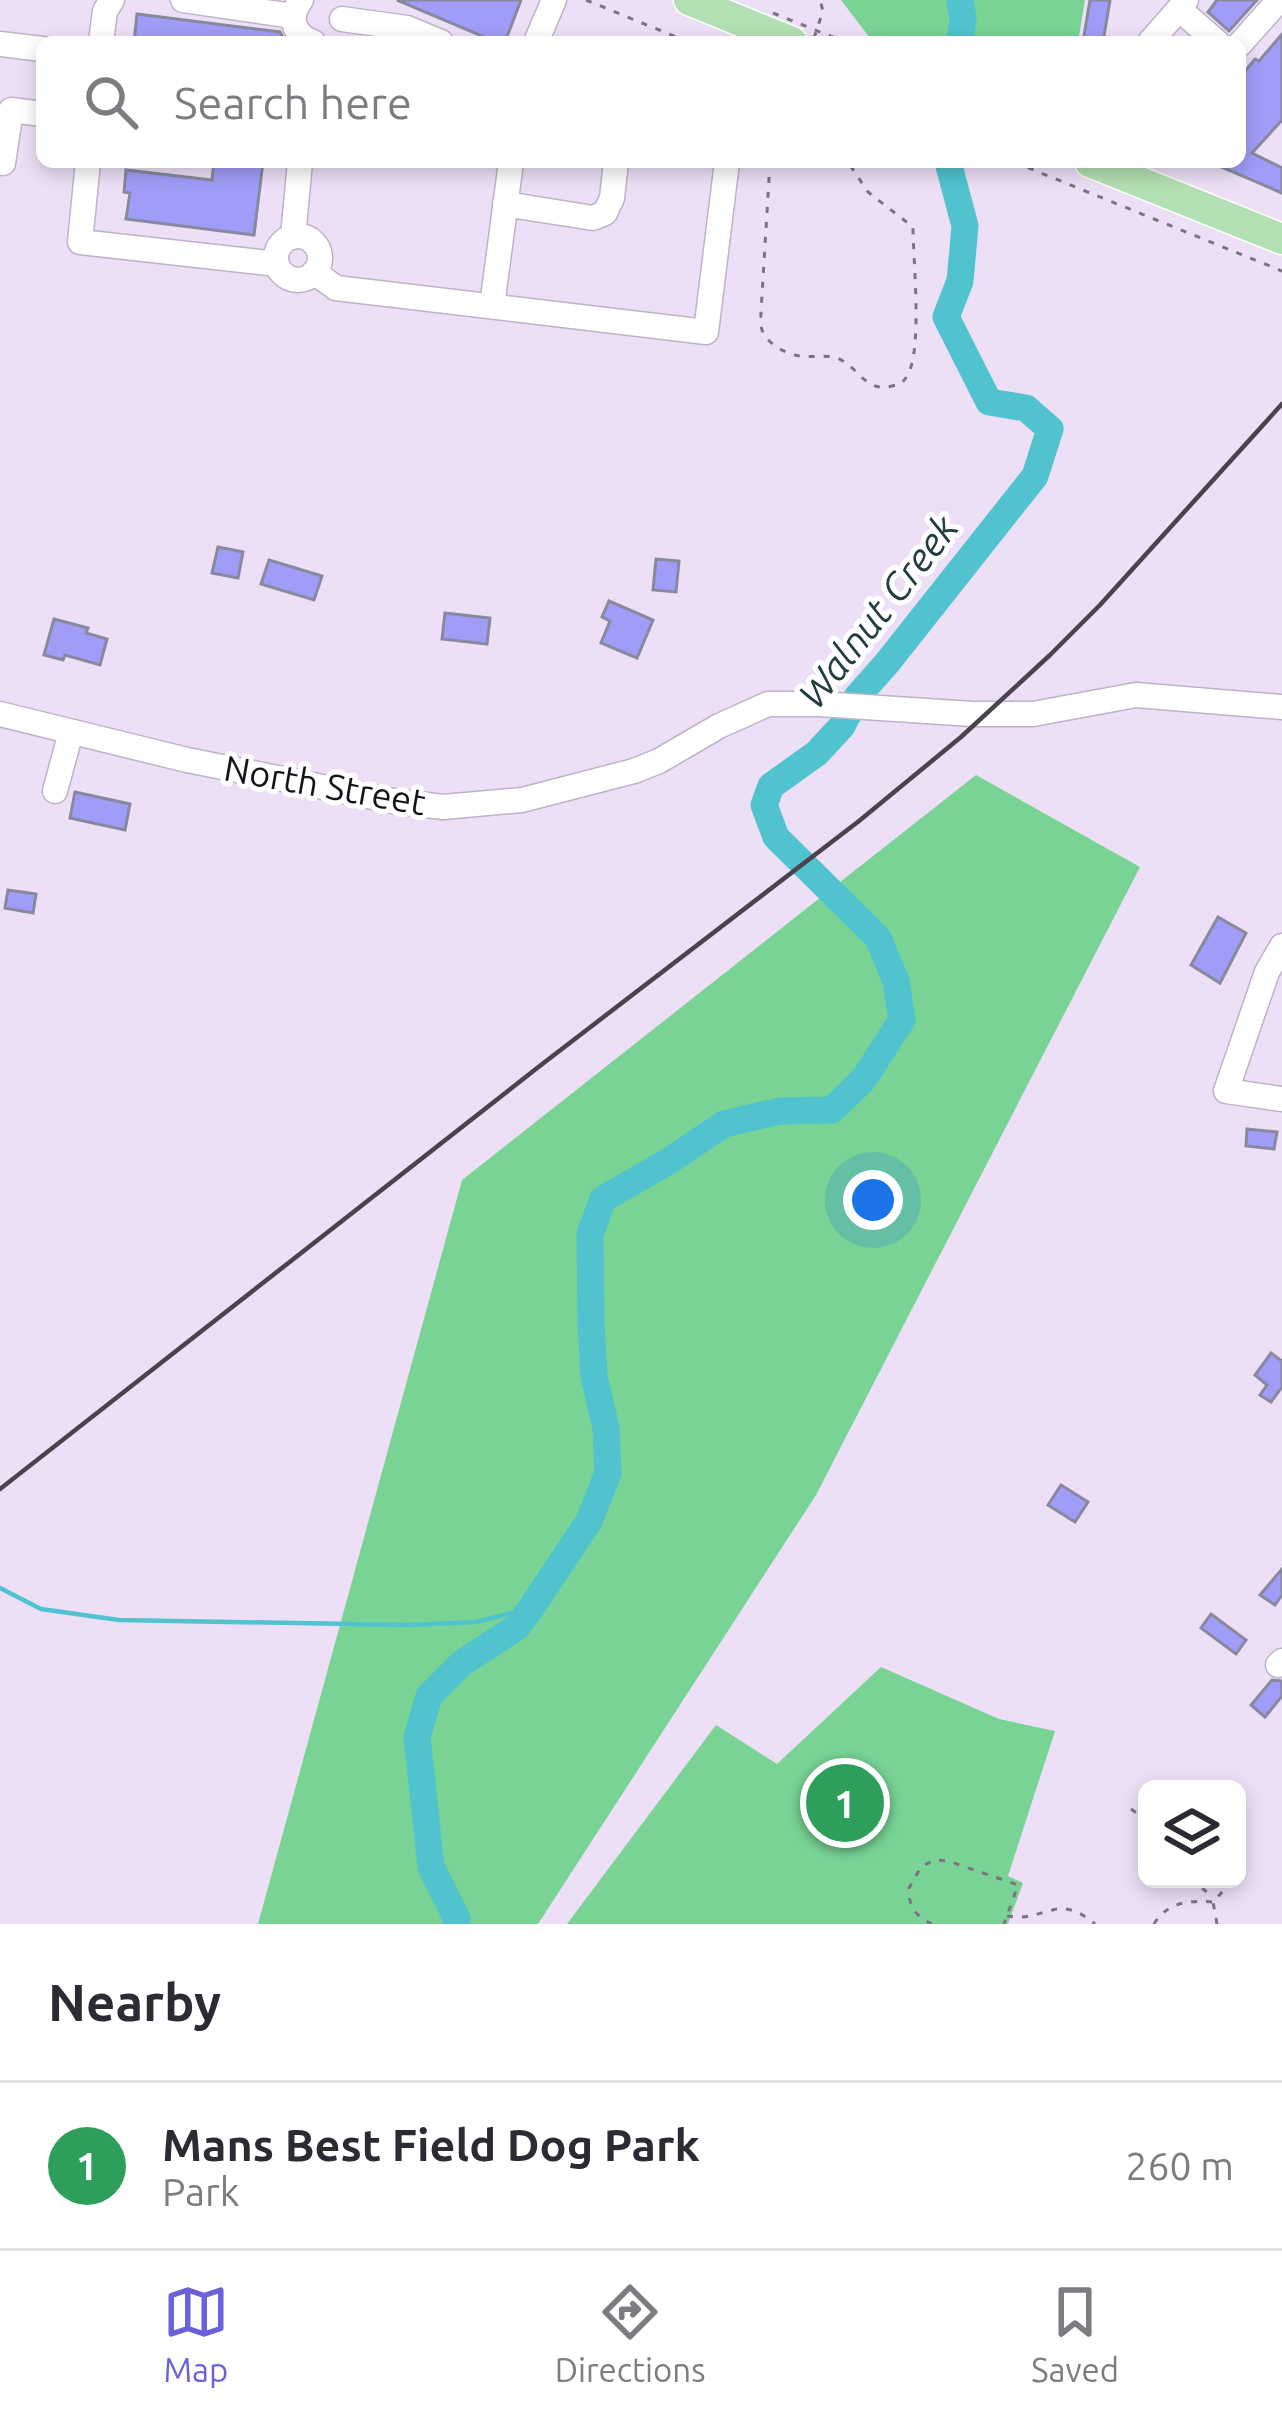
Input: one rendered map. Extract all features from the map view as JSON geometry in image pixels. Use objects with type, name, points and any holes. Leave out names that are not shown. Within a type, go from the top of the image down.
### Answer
[{"type":"main road","points":[[689,0],[777,29]]},
{"type":"main road","points":[[1105,168],[1282,239]]},
{"type":"street","points":[[102,36],[105,11],[112,0]]},
{"type":"street","points":[[183,0],[297,8],[296,30],[304,36]]},
{"type":"street","points":[[539,36],[554,0]]},
{"type":"street","points":[[1246,37],[1279,0]]},
{"type":"street","points":[[1155,36],[1183,4],[1212,36]]},
{"type":"street","points":[[338,9],[426,36]]},
{"type":"street","points":[[0,44],[36,48]]},
{"type":"street","points":[[3,163],[10,110],[36,113]]},
{"type":"street","points":[[87,168],[80,242],[277,264]]},
{"type":"street","points":[[292,237],[299,168]]},
{"type":"street","points":[[492,307],[510,168]]},
{"type":"street","points":[[506,204],[592,218],[605,213],[615,168]]},
{"type":"street","points":[[314,272],[336,288],[706,332],[726,168]]},
{"type":"street","points":[[292,237],[307,238],[317,248],[320,261],[303,279],[291,279],[277,264],[277,251],[292,237]]},
{"type":"street","name":"North Street","points":[[0,714],[187,760],[443,807],[521,800],[634,771],[768,704],[1033,714],[1136,695],[1282,707]]},
{"type":"street","points":[[56,791],[71,732]]},
{"type":"street","points":[[1282,946],[1267,972],[1226,1090],[1282,1099]]},
{"type":"path","points":[[586,0],[674,36]]},
{"type":"path","points":[[814,36],[823,11],[820,0]]},
{"type":"path","points":[[777,29],[814,36]]},
{"type":"path","points":[[770,168],[762,330],[788,353],[834,357],[868,386],[898,385],[906,378],[914,356],[913,227],[868,192],[852,168]]},
{"type":"path","points":[[1030,168],[1282,272]]},
{"type":"path","points":[[1131,1809],[1138,1814]]},
{"type":"path","points":[[932,1924],[917,1915],[909,1896],[915,1873],[934,1860],[1018,1885],[1004,1924]]},
{"type":"path","points":[[1202,1888],[1214,1900],[1217,1924]]},
{"type":"path","points":[[1154,1924],[1164,1911],[1178,1904],[1214,1900],[1224,1888]]},
{"type":"path","points":[[1007,1916],[1024,1918],[1064,1908],[1095,1924]]},
{"type":"green space","points":[[841,0],[1085,0],[1079,36],[868,36]]},
{"type":"green space","points":[[976,775],[1140,867],[816,1495],[538,1924],[258,1924],[462,1180]]},
{"type":"green space","points":[[881,1667],[999,1719],[1055,1731],[1008,1876],[1023,1883],[1008,1924],[567,1924],[716,1725],[777,1764]]},
{"type":"building","points":[[397,0],[521,0],[507,36],[482,36]]},
{"type":"building","points":[[1090,0],[1110,0],[1104,36],[1084,36]]},
{"type":"building","points":[[1217,0],[1257,0],[1229,31],[1208,12]]},
{"type":"building","points":[[137,14],[280,32],[282,36],[135,36]]},
{"type":"building","points":[[1282,34],[1282,120],[1252,153],[1282,168],[1282,193],[1224,168],[1246,168],[1246,70],[1255,59],[1259,61]]},
{"type":"building","points":[[213,168],[262,168],[254,235],[126,219],[130,193],[124,192],[126,170],[212,180]]},
{"type":"building","points":[[218,547],[243,552],[238,578],[212,573]]},
{"type":"building","points":[[656,559],[679,561],[676,592],[653,590]]},
{"type":"building","points":[[269,560],[322,576],[314,600],[261,584]]},
{"type":"building","points":[[609,601],[653,620],[637,658],[601,643],[610,621],[602,617]]},
{"type":"building","points":[[445,613],[490,618],[487,644],[442,639]]},
{"type":"building","points":[[54,619],[107,639],[100,665],[65,655],[63,660],[44,655]]},
{"type":"building","points":[[75,792],[130,804],[125,830],[70,818]]},
{"type":"building","points":[[8,890],[36,894],[33,913],[5,908]]},
{"type":"building","points":[[1218,917],[1246,933],[1220,983],[1191,965]]},
{"type":"building","points":[[1247,1129],[1277,1132],[1274,1149],[1246,1146]]},
{"type":"building","points":[[1271,1353],[1282,1361],[1282,1387],[1271,1402],[1260,1395],[1267,1385],[1255,1375]]},
{"type":"building","points":[[1061,1485],[1088,1502],[1075,1522],[1048,1505]]},
{"type":"building","points":[[1282,1569],[1282,1595],[1275,1605],[1260,1595]]},
{"type":"building","points":[[1211,1614],[1246,1640],[1236,1654],[1201,1628]]},
{"type":"building","points":[[1272,1680],[1282,1681],[1282,1696],[1265,1717],[1251,1705]]},
{"type":"waterway","name":"Walnut Creek","points":[[960,0],[961,36]]},
{"type":"waterway","name":"Walnut Creek","points":[[456,1924],[431,1867],[417,1737],[429,1696],[462,1663],[517,1627],[531,1608],[589,1521],[608,1473],[591,1323],[590,1234],[603,1199],[724,1124],[780,1111],[832,1110],[863,1080],[902,1020],[896,981],[878,938],[776,837],[764,805],[771,786],[817,753],[842,726],[857,697],[1035,476],[1050,429],[1026,408],[989,402],[946,317],[960,281],[965,226],[950,168]]},
{"type":"waterway","points":[[0,1588],[41,1609],[119,1620],[407,1625],[476,1622],[531,1608]]},
{"type":"railway","points":[[0,1489],[961,737],[1100,605],[1282,404]]},
{"type":"place","name":"Mans Best Field Dog Park","points":[[845,1803]]}]
